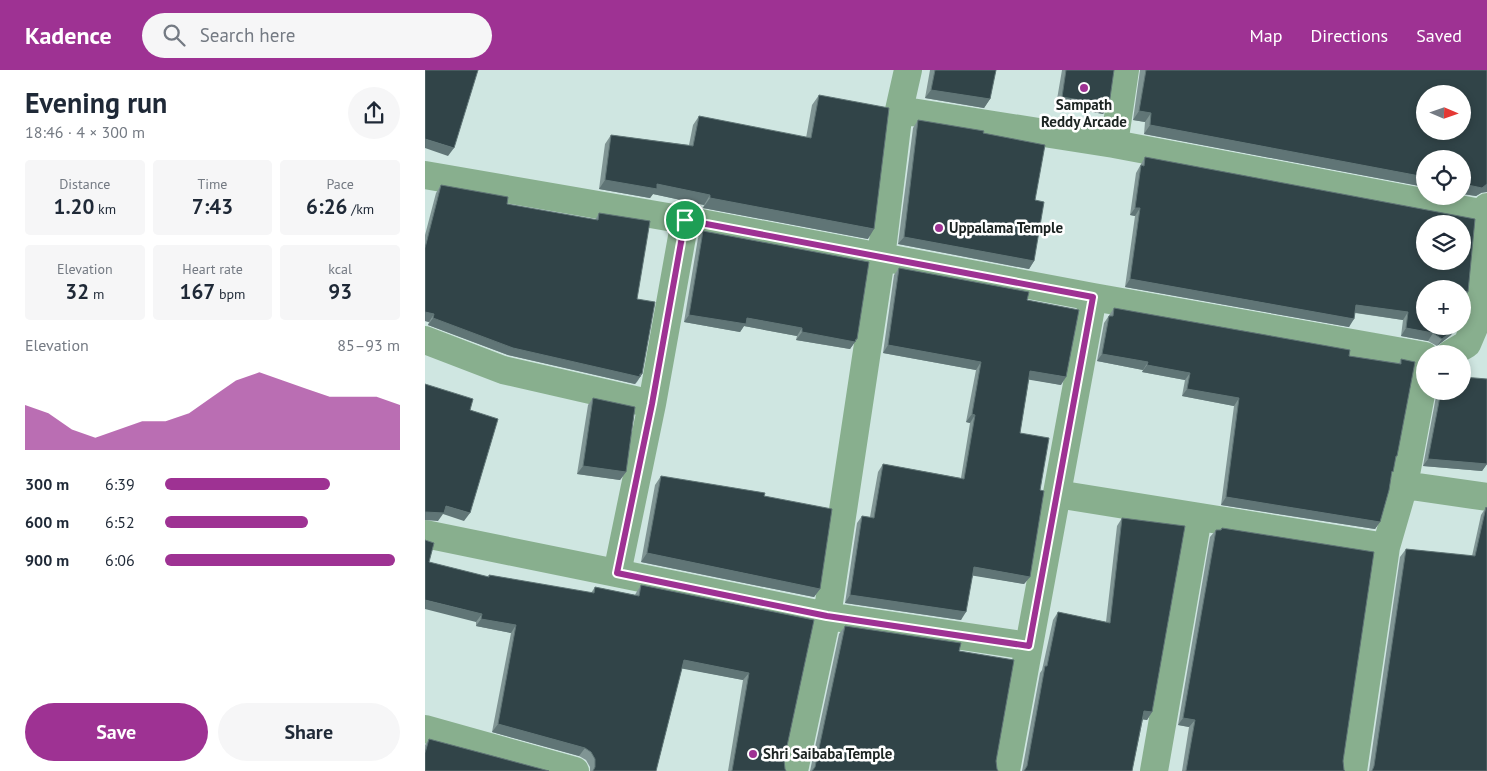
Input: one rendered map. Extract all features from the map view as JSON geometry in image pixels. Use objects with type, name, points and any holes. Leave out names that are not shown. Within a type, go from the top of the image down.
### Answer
[{"type":"street","points":[[794,771],[827,616],[881,258],[899,110],[908,70]]},
{"type":"street","points":[[1114,144],[1125,70]]},
{"type":"street","points":[[899,110],[1114,144],[1486,210],[1476,323],[1465,345]]},
{"type":"street","points":[[425,175],[685,220],[1093,297],[1416,354]]},
{"type":"street","points":[[617,573],[652,404],[685,220]]},
{"type":"street","points":[[1006,771],[1093,297]]},
{"type":"street","points":[[425,340],[503,370],[652,404]]},
{"type":"street","points":[[1353,771],[1386,547],[1404,485],[1420,400]]},
{"type":"street","points":[[1404,485],[1487,498]]},
{"type":"street","points":[[1057,494],[1386,547]]},
{"type":"street","points":[[1154,771],[1198,516]]},
{"type":"street","points":[[425,534],[827,616],[1029,646]]},
{"type":"street","points":[[425,729],[575,771]]},
{"type":"building","points":[[425,70],[478,70],[454,148],[425,139]]},
{"type":"building","points":[[935,70],[996,70],[990,99],[931,90]]},
{"type":"building","name":"Sampath Reddy Arcade","points":[[1066,70],[1114,70],[1109,105],[1062,97]]},
{"type":"building","points":[[1146,70],[1487,70],[1487,184],[1482,188],[1471,186],[1471,150],[1416,150],[1416,175],[1150,125],[1151,113],[1139,111]]},
{"type":"building","points":[[819,95],[889,108],[874,229],[710,198],[710,195],[657,184],[657,189],[605,180],[611,135],[693,146],[699,116],[811,138]]},
{"type":"building","points":[[918,120],[984,131],[983,133],[1045,145],[1035,200],[1044,202],[1034,261],[904,237]]},
{"type":"building","points":[[1145,157],[1454,215],[1416,215],[1416,270],[1470,270],[1469,280],[1416,280],[1416,330],[1406,328],[1408,312],[1356,305],[1354,319],[1130,279],[1140,208],[1135,208],[1141,165],[1144,166]]},
{"type":"building","points":[[441,185],[508,197],[507,204],[598,220],[599,213],[650,221],[637,299],[655,302],[640,377],[513,348],[433,318],[434,314],[425,312],[425,248]]},
{"type":"building","points":[[1471,218],[1475,219],[1471,261]]},
{"type":"building","points":[[703,231],[869,262],[855,342],[802,332],[802,328],[747,318],[746,324],[689,315]]},
{"type":"building","points":[[899,268],[1029,292],[1027,300],[1079,310],[1066,377],[1030,371],[1020,433],[1049,438],[1040,490],[1044,491],[1030,577],[974,567],[966,612],[850,595],[862,516],[874,518],[883,464],[964,479],[975,415],[972,414],[981,362],[888,345]]},
{"type":"building","points":[[1114,308],[1350,350],[1349,356],[1401,364],[1401,359],[1415,362],[1397,456],[1380,522],[1226,497],[1239,398],[1187,389],[1190,373],[1147,365],[1148,362],[1102,354],[1109,316],[1113,316]]},
{"type":"building","points":[[1436,335],[1447,335],[1442,339]]},
{"type":"building","points":[[1471,378],[1487,379],[1487,464],[1428,459],[1439,400],[1471,400]]},
{"type":"building","points":[[425,384],[473,399],[470,410],[498,419],[470,513],[446,506],[444,513],[425,512]]},
{"type":"building","points":[[593,398],[635,407],[626,472],[583,466]]},
{"type":"building","points":[[661,476],[765,493],[764,496],[832,509],[820,589],[647,553]]},
{"type":"building","points":[[1486,507],[1487,771],[1372,771],[1406,549],[1475,556]]},
{"type":"building","points":[[1122,518],[1185,526],[1152,712],[1144,711],[1132,771],[1024,771],[1027,766],[1045,666],[1047,666],[1058,612],[1110,623]]},
{"type":"building","points":[[1222,528],[1374,552],[1343,761],[1345,771],[1186,771],[1195,720],[1183,718],[1216,530],[1221,530]]},
{"type":"building","points":[[425,540],[434,543],[429,562],[489,577],[489,575],[594,593],[595,587],[639,596],[641,585],[814,620],[784,760],[786,771],[732,771],[749,673],[684,660],[656,771],[593,771],[595,759],[591,752],[585,748],[498,724],[516,625],[481,619],[482,614],[425,600]]},
{"type":"building","points":[[845,626],[961,643],[959,651],[1014,660],[996,761],[998,771],[812,771],[815,767]]},
{"type":"building","points":[[429,739],[549,771],[425,771],[425,753]]},
{"type":"place","name":"Sampath Reddy Arcade","points":[[1084,88]]},
{"type":"place","name":"Uppalama Temple","points":[[939,228]]},
{"type":"place","name":"Shri Saibaba Temple","points":[[753,754]]},
{"type":"route","points":[[685,220],[1093,297],[1029,646],[827,616],[617,573],[652,404],[685,220]]}]
